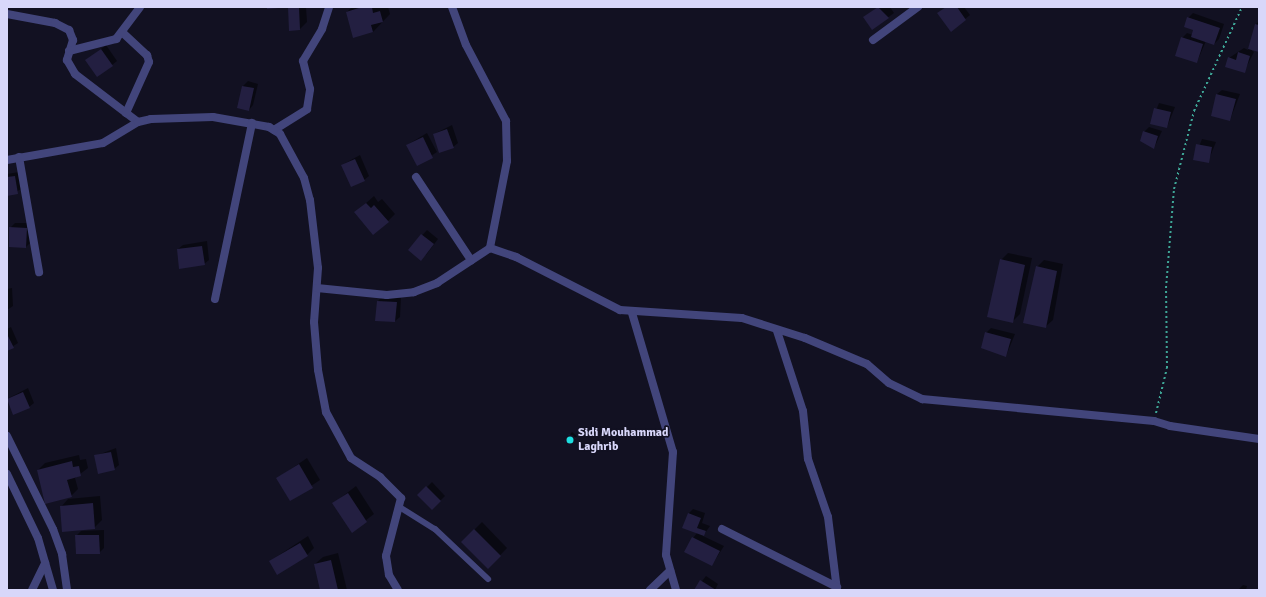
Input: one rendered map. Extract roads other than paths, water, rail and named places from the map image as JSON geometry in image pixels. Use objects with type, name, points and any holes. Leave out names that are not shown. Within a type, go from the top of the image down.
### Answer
[{"type":"street","points":[[69,51],[116,39],[123,33],[140,7]]},
{"type":"street","points":[[274,130],[307,109],[310,89],[302,61],[322,29],[329,7]]},
{"type":"street","points":[[317,288],[387,295],[408,293],[437,283],[490,248],[507,160],[506,121],[466,45],[452,7]]},
{"type":"street","points":[[873,40],[918,7]]},
{"type":"street","points":[[7,14],[48,21],[69,30],[73,40],[67,60],[75,74],[138,122]]},
{"type":"street","points":[[123,33],[147,55],[149,62],[126,113]]},
{"type":"street","points":[[7,160],[103,143],[138,122],[213,117],[252,123],[274,130],[297,164],[310,200],[317,288],[318,370],[326,412],[351,458],[400,496],[401,508],[386,556],[389,575],[398,590]]},
{"type":"street","points":[[215,299],[252,123]]},
{"type":"street","points":[[19,157],[39,272]]},
{"type":"street","points":[[416,177],[471,260]]},
{"type":"street","points":[[490,248],[632,313],[742,318],[777,331],[805,338],[867,364],[889,383],[922,399],[1154,420],[1170,426],[1259,439]]},
{"type":"street","points":[[632,313],[673,452],[666,528],[670,571],[676,590]]},
{"type":"street","points":[[777,331],[803,411],[808,458],[828,517],[837,588]]},
{"type":"street","points":[[7,436],[53,529],[62,554],[67,590]]},
{"type":"street","points":[[7,474],[38,538],[53,590]]},
{"type":"street","points":[[722,530],[837,588]]},
{"type":"street","points":[[32,590],[46,563]]},
{"type":"street","points":[[650,590],[670,571]]},
{"type":"lane","points":[[401,508],[435,529],[488,579]]},
{"type":"place","name":"Sidi Mouhammad Laghrib","points":[[570,440]]}]
